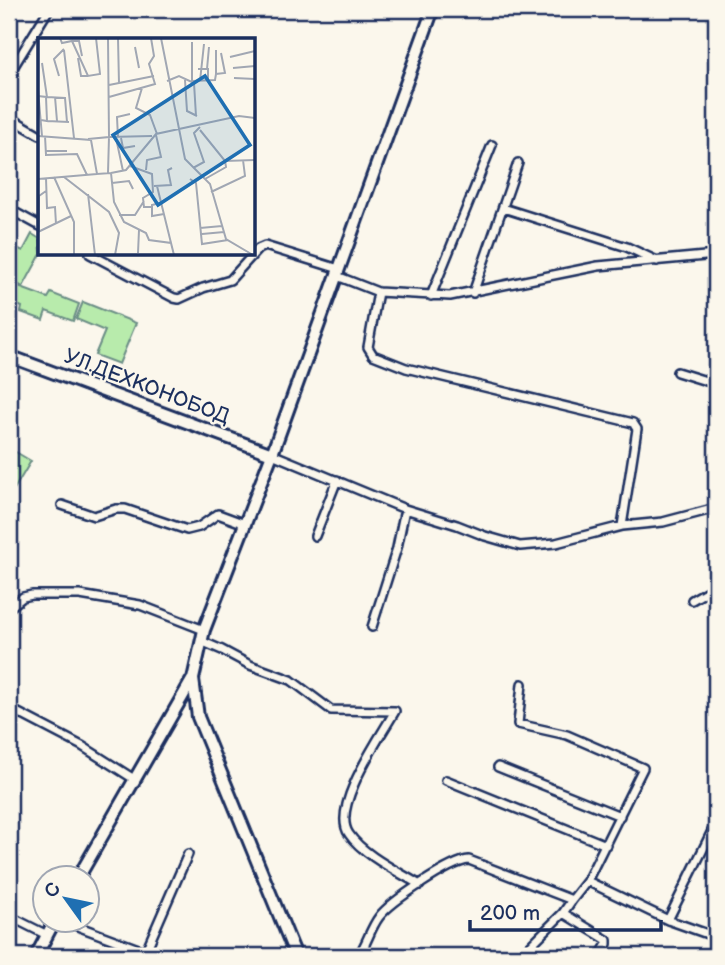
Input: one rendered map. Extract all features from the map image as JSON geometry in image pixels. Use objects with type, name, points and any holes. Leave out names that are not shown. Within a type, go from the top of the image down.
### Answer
[{"type":"main road","points":[[85,864],[193,679],[202,636],[272,454],[433,9]]},
{"type":"main road","name":"УЛ.ДЕХКОНОБОД","points":[[9,356],[272,454]]},
{"type":"main road","points":[[193,679],[198,717],[296,956]]},
{"type":"main road","points":[[36,956],[47,935]]},
{"type":"street","points":[[9,74],[49,9]]},
{"type":"street","points":[[9,55],[16,61]]},
{"type":"street","points":[[9,117],[38,134]]},
{"type":"street","points":[[431,296],[492,145]]},
{"type":"street","points":[[473,293],[518,163]]},
{"type":"street","points":[[503,208],[627,247],[658,261]]},
{"type":"street","points":[[9,209],[38,225]]},
{"type":"street","points":[[256,252],[265,246],[338,272],[378,292],[431,296],[473,293],[598,265],[716,255]]},
{"type":"street","points":[[94,256],[179,299],[230,280],[251,256]]},
{"type":"street","points":[[378,292],[368,347],[373,355],[406,368],[633,423],[637,429],[622,526]]},
{"type":"street","points":[[677,372],[716,384]]},
{"type":"street","points":[[272,454],[405,509],[520,546],[556,543],[622,526],[663,522],[716,508]]},
{"type":"street","points":[[314,536],[337,480]]},
{"type":"street","points":[[62,505],[93,516],[125,509],[187,530],[199,527],[218,514],[245,524]]},
{"type":"street","points":[[372,627],[397,548],[405,509]]},
{"type":"street","points":[[692,600],[716,586]]},
{"type":"street","points":[[9,608],[23,597],[32,595],[80,594],[140,605],[202,636],[250,665],[291,680],[331,710],[395,711],[347,800],[345,826],[351,837],[363,848],[420,885]]},
{"type":"street","points":[[520,956],[563,913],[587,880],[643,768],[567,735],[518,724],[522,684]]},
{"type":"street","points":[[9,708],[82,746],[134,779]]},
{"type":"street","points":[[498,767],[620,816]]},
{"type":"street","points":[[446,780],[606,845]]},
{"type":"street","points":[[668,920],[716,823]]},
{"type":"street","points":[[100,934],[144,951],[188,854]]},
{"type":"street","points":[[358,956],[381,914],[456,863],[468,860],[572,900]]},
{"type":"street","points":[[587,880],[668,920],[716,937]]},
{"type":"street","points":[[563,913],[607,940],[600,956]]},
{"type":"street","points":[[9,916],[47,935]]},
{"type":"green space","points":[[32,234],[38,238],[40,256],[23,287],[9,279],[14,266],[9,263],[9,254],[13,246],[23,251]]},
{"type":"green space","points":[[13,285],[48,298],[51,293],[79,304],[73,321],[46,311],[43,320],[21,312],[22,307],[9,302]]},
{"type":"green space","points":[[83,302],[136,323],[119,364],[95,355],[105,331],[76,319]]},
{"type":"green space","points":[[9,448],[31,461],[10,496],[9,495]]}]
